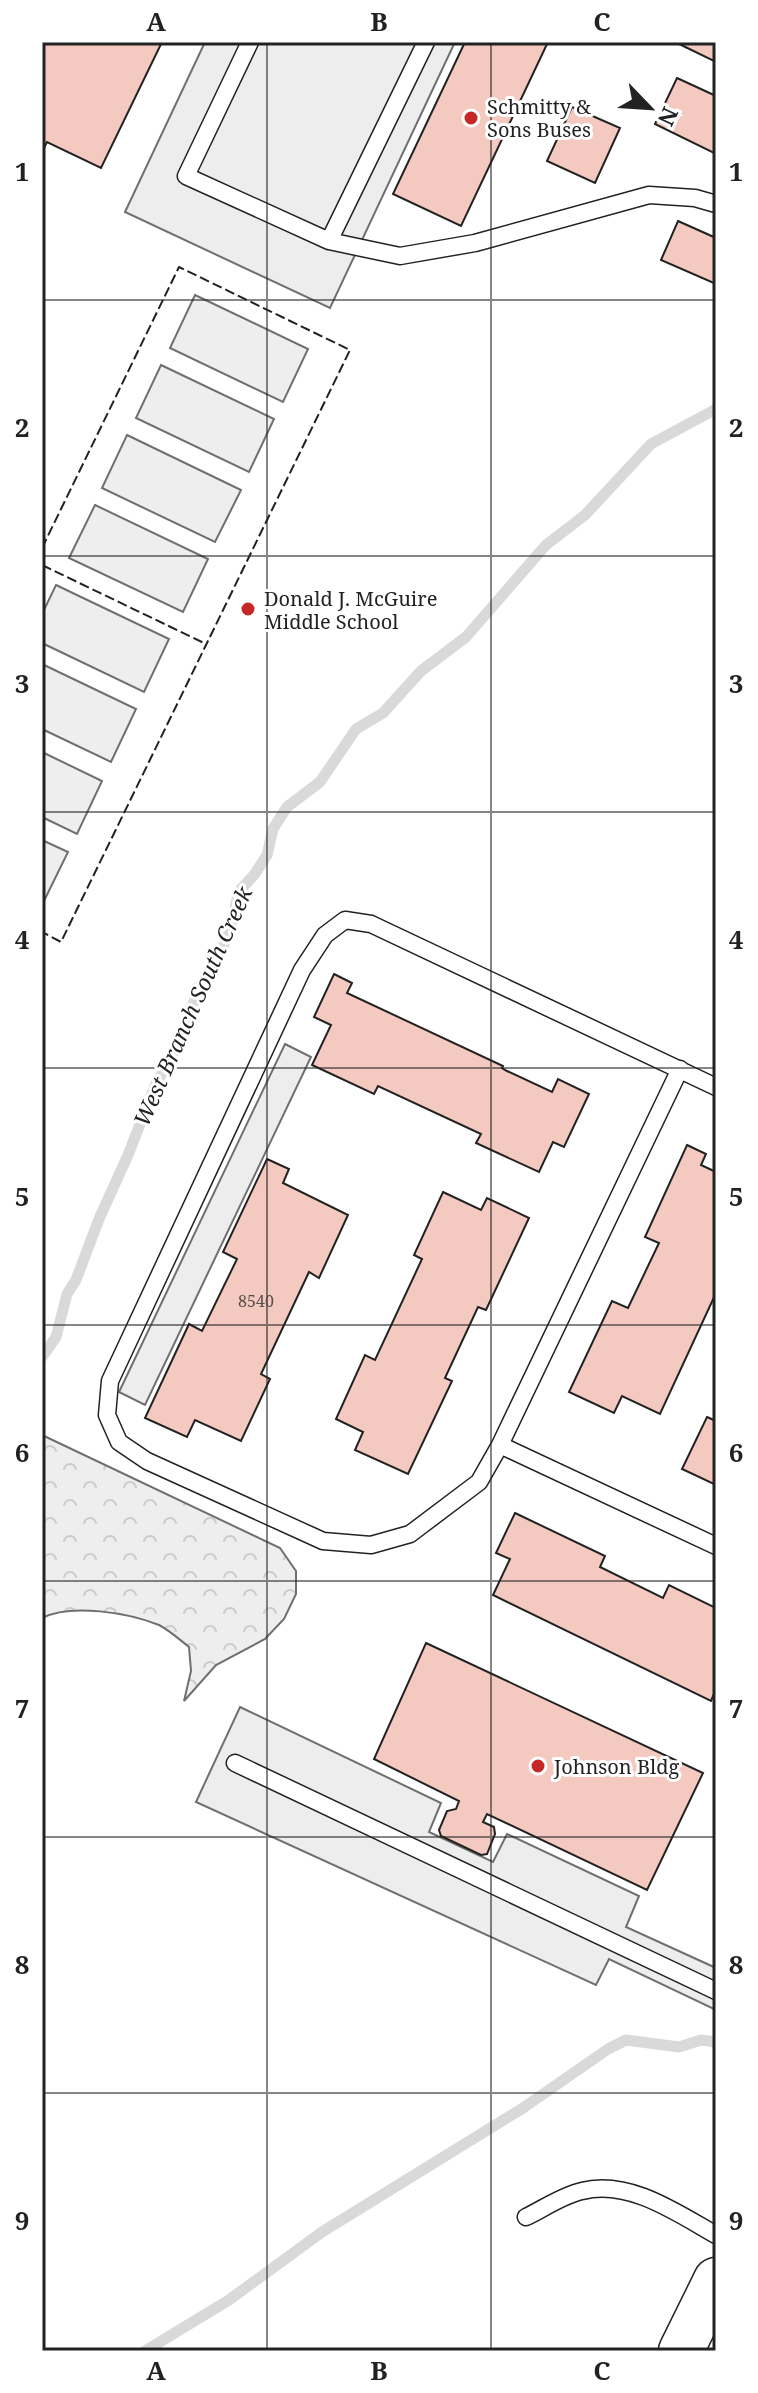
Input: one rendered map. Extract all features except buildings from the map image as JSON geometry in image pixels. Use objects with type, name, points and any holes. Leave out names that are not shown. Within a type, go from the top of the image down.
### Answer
[{"type":"street","points":[[681,2351],[716,2280]]},
{"type":"lane","points":[[250,42],[186,176],[329,241],[400,256],[475,243],[649,195],[695,198],[716,204]]},
{"type":"lane","points":[[329,241],[426,42]]},
{"type":"lane","points":[[680,1069],[500,1445],[479,1482],[410,1534],[371,1545],[323,1541],[147,1461],[119,1442],[107,1415],[110,1381],[302,970],[325,935],[345,920],[371,924],[680,1069],[716,1087]]},
{"type":"lane","points":[[500,1445],[716,1546]]},
{"type":"lane","points":[[235,1763],[716,1991]]},
{"type":"lane","points":[[526,2217],[583,2191],[623,2189],[675,2211],[716,2235]]},
{"type":"green space","points":[[195,295],[308,349],[283,402],[170,348]]},
{"type":"green space","points":[[161,365],[274,419],[249,472],[136,418]]},
{"type":"green space","points":[[127,435],[241,490],[215,542],[102,488]]},
{"type":"green space","points":[[95,505],[208,559],[183,612],[69,558]]},
{"type":"green space","points":[[56,585],[169,639],[144,692],[42,643],[42,614]]},
{"type":"green space","points":[[42,664],[136,709],[111,762],[42,729]]},
{"type":"green space","points":[[42,752],[102,781],[77,834],[42,817]]},
{"type":"green space","points":[[42,840],[68,852],[42,905]]},
{"type":"green space","points":[[42,1435],[280,1548],[296,1571],[296,1594],[284,1619],[265,1639],[216,1665],[184,1701],[191,1671],[189,1647],[163,1627],[100,1611],[68,1611],[42,1618]]},
{"type":"shaded area","points":[[205,42],[455,42],[330,308],[125,212]]},
{"type":"shaded area","points":[[285,1044],[311,1057],[145,1405],[119,1392]]},
{"type":"shaded area","points":[[240,1707],[441,1803],[429,1832],[493,1862],[507,1834],[639,1896],[626,1927],[716,1968],[716,2010],[609,1959],[596,1985],[196,1802]]},
{"type":"waterway","name":"West Branch South Creek","points":[[42,1357],[56,1337],[67,1294],[76,1280],[155,1086],[181,1039],[199,987],[214,969],[230,930],[239,891],[267,855],[273,829],[287,807],[320,782],[356,729],[383,713],[421,671],[466,637],[546,545],[585,515],[651,444],[716,409]]},
{"type":"waterway","points":[[145,2351],[229,2300],[322,2232],[523,2108],[608,2049],[626,2040],[679,2047],[701,2040],[716,2042]]},
{"type":"fence","points":[[42,548],[179,267],[350,350],[61,942],[42,932]]},
{"type":"fence","points":[[42,565],[206,644]]},
{"type":"place","name":"Schmitty & Sons Buses","points":[[471,118]]},
{"type":"place","name":"Donald J. McGuire Middle School","points":[[248,609]]},
{"type":"place","name":"Johnson Bldg","points":[[538,1766]]}]
